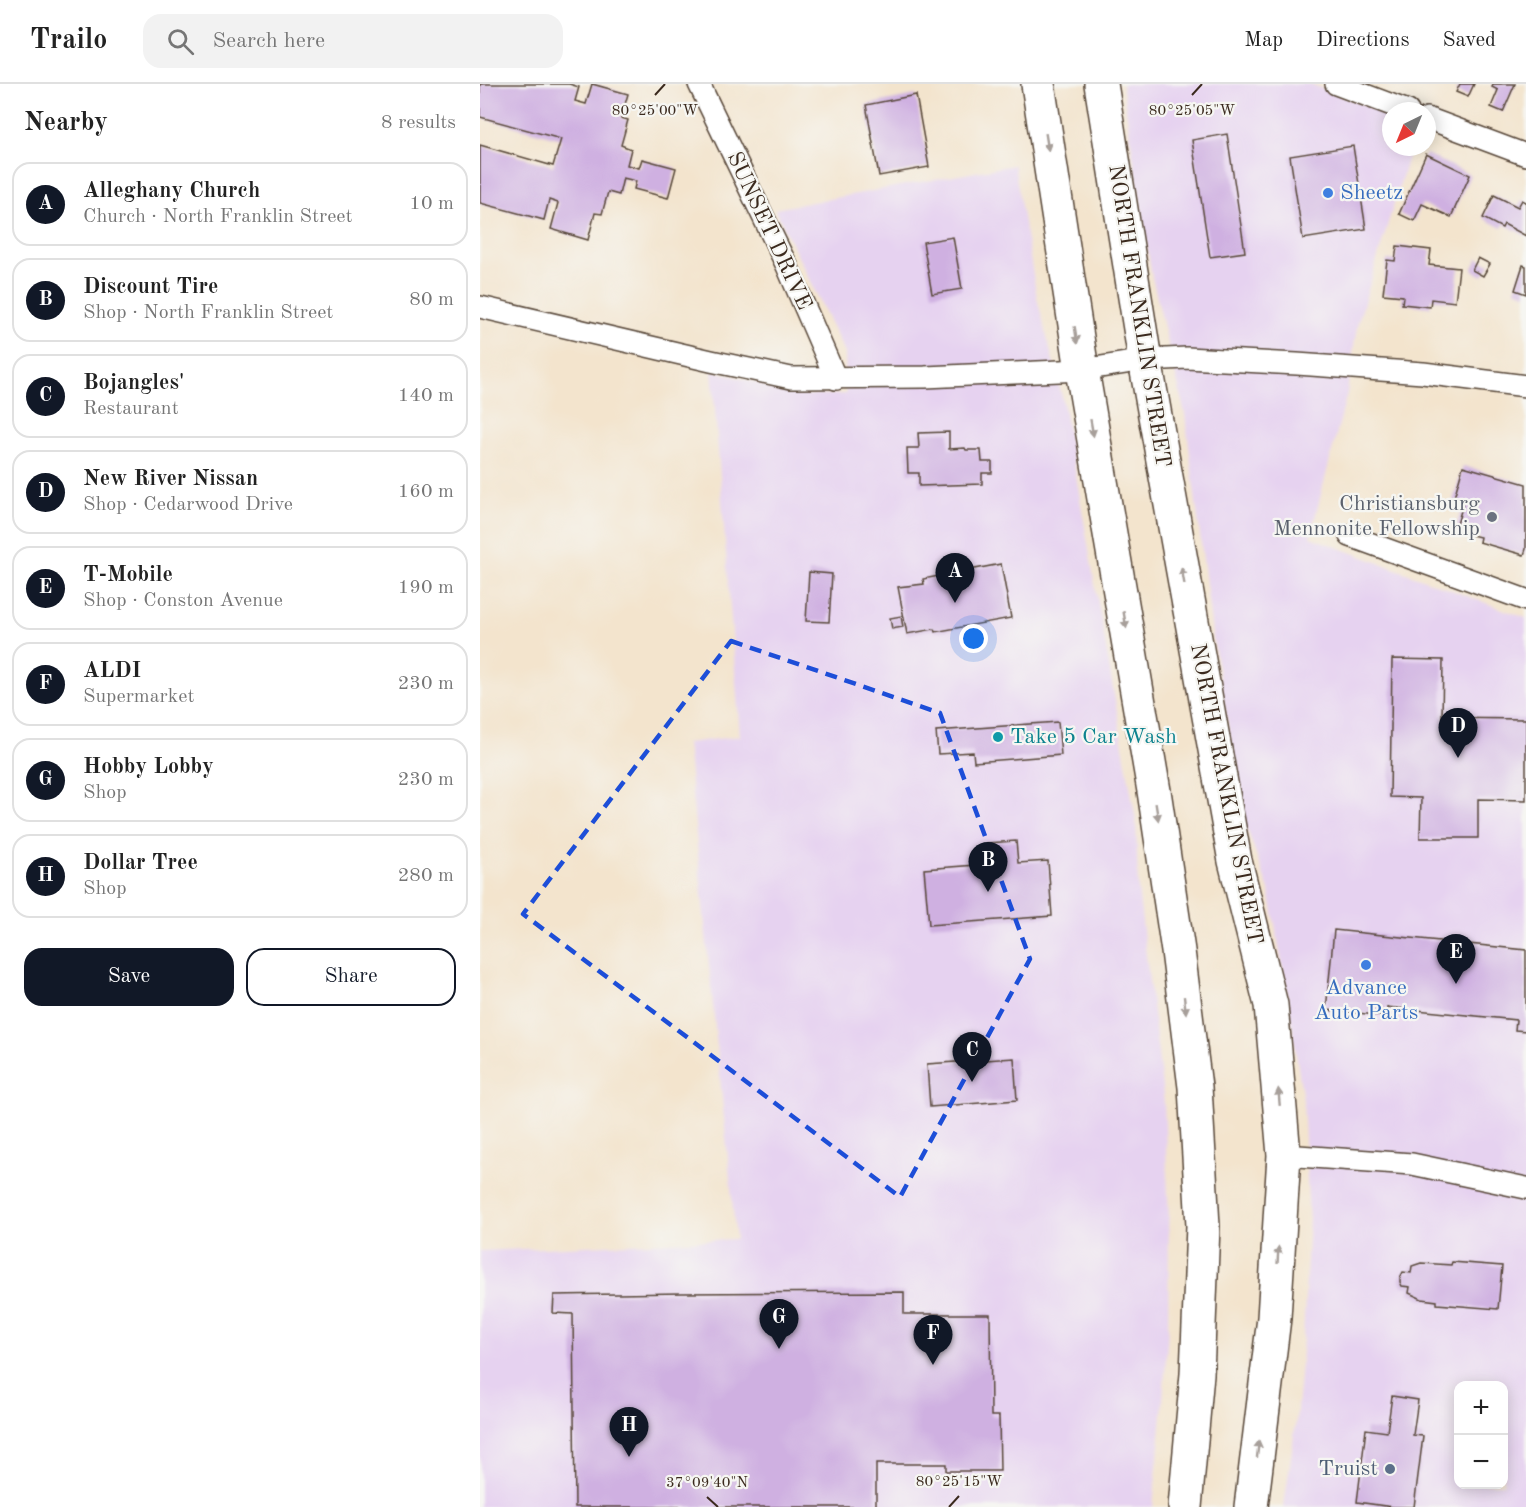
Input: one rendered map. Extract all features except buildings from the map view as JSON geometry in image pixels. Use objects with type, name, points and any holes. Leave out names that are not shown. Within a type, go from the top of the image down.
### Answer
[{"type":"main road","points":[[1038,84],[1082,370],[1154,791],[1178,951],[1195,1087],[1203,1226],[1197,1374],[1185,1507]]},
{"type":"main road","name":"NORTH FRANKLIN STREET","points":[[1101,84],[1144,360],[1235,861],[1271,1005],[1284,1155],[1274,1318],[1251,1507]]},
{"type":"street","name":"SUNSET DRIVE","points":[[699,84],[787,266],[836,379]]},
{"type":"street","points":[[1336,84],[1384,102]]},
{"type":"street","points":[[1436,121],[1526,156]]},
{"type":"street","points":[[480,307],[791,378],[925,377],[1082,370],[1144,360],[1187,358],[1423,373],[1526,386]]},
{"type":"street","points":[[1350,536],[1526,600]]},
{"type":"street","points":[[1284,1155],[1412,1164],[1526,1188]]},
{"type":"highlighted area","points":[[731,641],[940,713],[1030,959],[900,1197],[523,914]]},
{"type":"shaded area","points":[[1122,84],[1310,84],[1382,112],[1382,156],[1408,156],[1357,326],[1347,393],[1310,537],[1526,618],[1526,1507],[1284,1507],[1296,1421],[1309,1219],[1303,1100],[1269,890],[1245,823],[1213,639],[1185,414],[1152,277]]},
{"type":"shaded area","points":[[1014,165],[1037,298],[1063,401],[1136,821],[1138,889],[1164,1103],[1169,1218],[1168,1329],[1153,1507],[480,1507],[480,1251],[736,1239],[687,743],[740,736],[712,370],[791,393],[846,394],[845,353],[775,209]]},
{"type":"place","name":"Sheetz","points":[[1328,193]]},
{"type":"place","name":"Christiansburg Mennonite Fellowship","points":[[1492,517]]},
{"type":"place","name":"Alleghany Church","points":[[955,603]]},
{"type":"place","name":"Take 5 Car Wash","points":[[998,737]]},
{"type":"place","name":"New River Nissan","points":[[1458,758]]},
{"type":"place","name":"Discount Tire","points":[[988,892]]},
{"type":"place","name":"Advance Auto Parts","points":[[1366,965]]},
{"type":"place","name":"T-Mobile","points":[[1456,984]]},
{"type":"place","name":"Bojangles'","points":[[972,1082]]},
{"type":"place","name":"Hobby Lobby","points":[[779,1349]]},
{"type":"place","name":"ALDI","points":[[933,1365]]},
{"type":"place","name":"Dollar Tree","points":[[629,1457]]},
{"type":"place","name":"Truist","points":[[1390,1469]]}]
